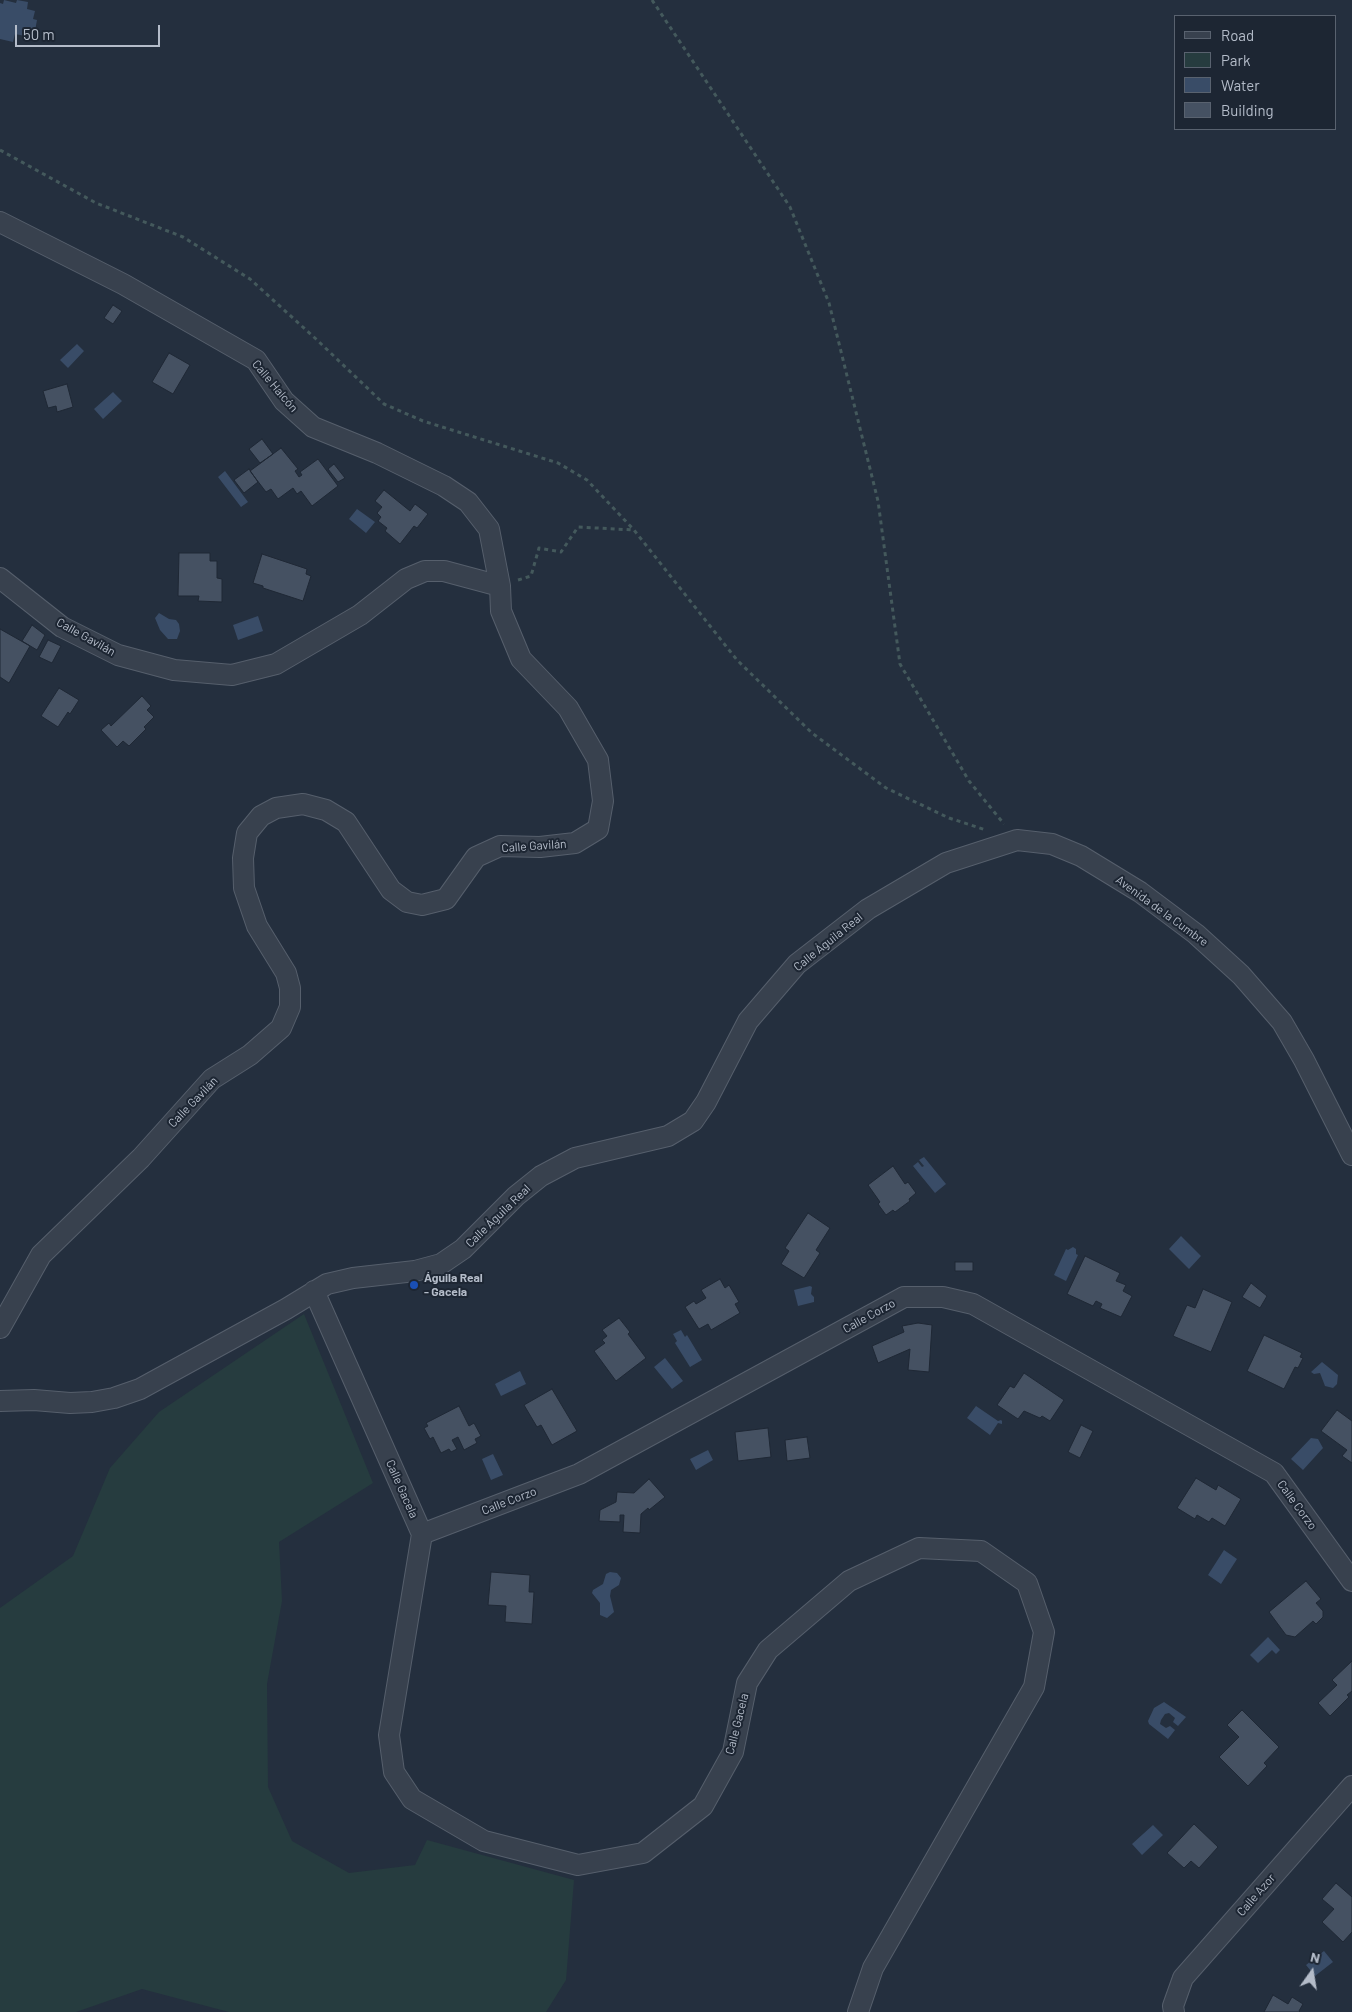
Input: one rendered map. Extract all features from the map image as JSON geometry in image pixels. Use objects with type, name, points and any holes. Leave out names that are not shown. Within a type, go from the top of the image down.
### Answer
[{"type":"street","name":"Calle Halcón","points":[[0,222],[123,284],[256,360],[284,401],[312,427],[377,453],[444,486],[468,502],[489,529],[500,586]]},
{"type":"street","name":"Calle Gavilán","points":[[0,578],[62,627],[118,655],[174,670],[232,675],[276,664],[360,615],[406,579],[425,571],[444,571],[500,586],[501,610],[521,659],[568,708],[598,760],[603,801],[598,829],[575,843],[540,847],[500,846],[476,857],[446,899],[422,905],[407,902],[391,890],[346,822],[326,810],[303,804],[276,808],[261,816],[248,833],[243,858],[244,888],[257,926],[286,973],[290,988],[290,1007],[281,1028],[250,1055],[212,1079],[141,1158],[41,1255],[0,1328]]},
{"type":"street","name":"Avenida de la Cumbre","points":[[1017,840],[1052,844],[1081,856],[1140,892],[1196,934],[1241,975],[1282,1022],[1304,1060],[1352,1155]]},
{"type":"street","name":"Calle Águila Real","points":[[0,1401],[34,1400],[70,1403],[114,1398],[140,1389],[286,1309],[326,1284],[353,1278],[415,1271],[440,1264],[463,1249],[516,1196],[541,1176],[575,1158],[668,1136],[693,1121],[706,1102],[748,1021],[797,964],[868,909],[946,863],[1017,840]]},
{"type":"street","name":"Calle Gacela","points":[[314,1291],[422,1534],[389,1735],[394,1772],[412,1799],[484,1841],[578,1865],[643,1853],[703,1806],[733,1752],[747,1683],[768,1650],[849,1581],[919,1548],[981,1551],[1027,1583],[1044,1632],[1034,1687],[873,1968],[858,2012]]},
{"type":"street","name":"Calle Corzo","points":[[422,1534],[579,1474],[904,1297],[943,1297],[973,1304],[1274,1473],[1352,1581]]},
{"type":"street","name":"Calle Azor","points":[[1174,2012],[1173,2006],[1183,1978],[1352,1786]]},
{"type":"path","points":[[652,0],[790,207],[829,303],[878,501],[900,664],[969,781],[1017,840]]},
{"type":"path","points":[[0,150],[96,203],[183,237],[250,279],[384,404],[423,421],[558,463],[587,480],[634,530],[736,660],[812,733],[886,788],[949,818],[1017,840]]},
{"type":"path","points":[[500,586],[531,576],[539,548],[562,552],[578,527],[634,530]]},
{"type":"green space","points":[[304,1314],[373,1483],[279,1542],[282,1601],[267,1684],[268,1787],[292,1841],[349,1873],[415,1865],[427,1840],[574,1880],[566,1980],[546,2012],[229,2012],[142,1989],[76,2012],[0,2012],[0,1608],[73,1556],[110,1468],[159,1412]]},
{"type":"water","points":[[4,0],[16,3],[17,0],[28,2],[27,9],[35,11],[33,19],[37,20],[35,31],[26,30],[25,36],[15,34],[13,42],[0,39],[0,3],[3,4]]},
{"type":"water","points":[[77,344],[84,351],[68,368],[60,360]]},
{"type":"water","points":[[113,392],[122,401],[103,419],[94,409]]},
{"type":"water","points":[[225,471],[248,502],[241,507],[218,477]]},
{"type":"water","points":[[357,509],[375,522],[366,533],[349,519]]},
{"type":"water","points":[[159,613],[169,619],[176,620],[179,624],[180,631],[177,639],[168,639],[160,630],[155,618]]},
{"type":"water","points":[[258,616],[263,631],[238,640],[233,625]]},
{"type":"water","points":[[924,1157],[946,1184],[935,1193],[913,1166],[918,1162],[922,1167],[924,1166],[919,1160]]},
{"type":"water","points":[[1181,1236],[1201,1256],[1189,1269],[1169,1249]]},
{"type":"water","points":[[1073,1247],[1078,1255],[1066,1281],[1054,1275],[1066,1249],[1068,1250]]},
{"type":"water","points":[[812,1287],[811,1294],[814,1297],[814,1302],[798,1306],[794,1290]]},
{"type":"water","points":[[681,1330],[685,1337],[687,1335],[702,1360],[690,1367],[675,1343],[677,1341],[673,1334]]},
{"type":"water","points":[[665,1358],[683,1381],[672,1389],[654,1367]]},
{"type":"water","points":[[1322,1362],[1338,1375],[1337,1384],[1333,1388],[1325,1386],[1320,1373],[1314,1374],[1311,1372]]},
{"type":"water","points":[[520,1371],[526,1384],[501,1396],[495,1384]]},
{"type":"water","points":[[976,1406],[998,1421],[1002,1421],[1002,1424],[998,1423],[990,1435],[967,1418]]},
{"type":"water","points":[[1311,1438],[1318,1439],[1323,1448],[1303,1470],[1291,1459]]},
{"type":"water","points":[[708,1450],[713,1460],[696,1470],[690,1459]]},
{"type":"water","points":[[493,1454],[503,1475],[491,1480],[482,1459]]},
{"type":"water","points":[[1224,1550],[1237,1559],[1221,1584],[1208,1575]]},
{"type":"water","points":[[610,1572],[617,1573],[621,1578],[619,1585],[611,1590],[610,1596],[614,1612],[607,1618],[600,1615],[600,1603],[592,1593],[593,1590],[603,1584],[606,1574]]},
{"type":"water","points":[[1268,1637],[1280,1650],[1276,1654],[1272,1650],[1258,1663],[1250,1655]]},
{"type":"water","points":[[1164,1702],[1186,1717],[1178,1726],[1173,1722],[1175,1718],[1169,1713],[1165,1714],[1160,1724],[1166,1728],[1170,1726],[1175,1730],[1168,1739],[1149,1724],[1148,1721],[1154,1708]]},
{"type":"water","points":[[1153,1825],[1163,1835],[1142,1855],[1132,1844]]},
{"type":"water","points":[[1324,1951],[1333,1962],[1315,1976],[1306,1965]]},
{"type":"building","points":[[113,305],[122,311],[113,324],[104,318]]},
{"type":"building","points":[[169,353],[190,365],[173,394],[152,382]]},
{"type":"building","points":[[67,384],[73,407],[57,412],[56,406],[48,408],[43,391]]},
{"type":"building","points":[[262,439],[273,454],[260,463],[249,449]]},
{"type":"building","points":[[281,448],[298,469],[295,471],[299,477],[302,475],[300,472],[318,459],[338,486],[312,506],[301,491],[297,494],[293,488],[278,499],[271,489],[266,492],[250,471]]},
{"type":"building","points":[[334,464],[345,478],[338,482],[328,469]]},
{"type":"building","points":[[249,469],[258,482],[244,493],[234,480]]},
{"type":"building","points":[[384,490],[410,511],[415,504],[428,514],[417,528],[414,526],[400,544],[385,531],[387,528],[378,521],[381,517],[377,513],[382,507],[375,501]]},
{"type":"building","points":[[179,553],[210,553],[210,561],[217,561],[217,578],[222,579],[222,602],[198,601],[199,596],[178,596]]},
{"type":"building","points":[[262,554],[307,569],[306,574],[311,576],[303,601],[253,583]]},
{"type":"building","points":[[32,625],[45,635],[37,650],[22,641]]},
{"type":"building","points":[[0,629],[30,646],[9,683],[0,677]]},
{"type":"building","points":[[48,640],[61,646],[52,663],[39,657]]},
{"type":"building","points":[[59,688],[79,700],[58,727],[41,716]]},
{"type":"building","points":[[142,696],[151,706],[147,710],[154,717],[144,727],[146,729],[129,746],[123,741],[117,747],[101,730],[109,723],[111,726]]},
{"type":"building","points":[[893,1166],[905,1184],[908,1182],[916,1193],[909,1199],[910,1201],[895,1212],[893,1210],[886,1215],[878,1204],[880,1202],[868,1185]]},
{"type":"building","points":[[808,1213],[830,1228],[816,1250],[820,1253],[804,1278],[781,1264],[789,1251],[785,1248]]},
{"type":"building","points":[[1085,1256],[1120,1273],[1116,1281],[1126,1285],[1123,1291],[1132,1296],[1121,1317],[1100,1308],[1102,1304],[1096,1301],[1093,1306],[1067,1294]]},
{"type":"building","points":[[955,1262],[973,1262],[973,1271],[955,1271]]},
{"type":"building","points":[[720,1279],[725,1288],[729,1285],[739,1302],[735,1304],[740,1313],[711,1330],[708,1324],[699,1329],[685,1307],[694,1301],[696,1304],[706,1298],[701,1290]]},
{"type":"building","points":[[1251,1283],[1267,1296],[1260,1308],[1242,1297]]},
{"type":"building","points":[[1203,1289],[1232,1302],[1211,1352],[1173,1336],[1187,1305],[1195,1308]]},
{"type":"building","points":[[619,1318],[646,1358],[616,1381],[594,1351],[605,1343],[602,1340],[607,1336],[602,1330]]},
{"type":"building","points":[[918,1323],[932,1325],[929,1372],[908,1370],[910,1349],[878,1363],[872,1346],[904,1332],[902,1326]]},
{"type":"building","points":[[1264,1335],[1302,1353],[1300,1357],[1303,1358],[1298,1368],[1295,1367],[1284,1389],[1247,1371]]},
{"type":"building","points":[[1024,1373],[1064,1400],[1050,1421],[1042,1416],[1040,1418],[1024,1411],[1018,1419],[997,1405],[1010,1386],[1014,1388]]},
{"type":"building","points":[[552,1389],[577,1431],[552,1445],[541,1425],[537,1427],[524,1405]]},
{"type":"building","points":[[459,1406],[469,1426],[474,1423],[481,1436],[475,1439],[477,1443],[464,1450],[458,1437],[452,1440],[457,1449],[451,1452],[449,1449],[441,1453],[433,1437],[430,1439],[424,1428],[428,1426],[426,1423]]},
{"type":"building","points":[[1337,1410],[1352,1421],[1352,1463],[1342,1456],[1347,1450],[1321,1431]]},
{"type":"building","points":[[1081,1425],[1093,1431],[1080,1458],[1068,1452]]},
{"type":"building","points":[[768,1428],[771,1457],[738,1461],[735,1432]]},
{"type":"building","points":[[807,1437],[810,1458],[787,1461],[785,1440]]},
{"type":"building","points":[[1196,1478],[1216,1490],[1218,1485],[1241,1499],[1225,1526],[1212,1518],[1209,1522],[1197,1515],[1195,1519],[1177,1508]]},
{"type":"building","points":[[649,1479],[665,1497],[641,1514],[640,1533],[623,1532],[624,1515],[620,1515],[620,1522],[599,1521],[600,1510],[616,1502],[617,1492],[634,1493]]},
{"type":"building","points":[[491,1572],[530,1575],[529,1592],[534,1592],[532,1624],[505,1622],[506,1606],[488,1605]]},
{"type":"building","points":[[1306,1581],[1321,1599],[1316,1603],[1323,1611],[1323,1617],[1316,1624],[1313,1621],[1295,1637],[1286,1635],[1269,1612]]},
{"type":"building","points":[[1352,1661],[1352,1691],[1347,1695],[1349,1697],[1330,1716],[1318,1703],[1337,1685],[1332,1680]]},
{"type":"building","points":[[1242,1710],[1279,1747],[1264,1763],[1267,1766],[1248,1786],[1219,1757],[1239,1737],[1227,1725]]},
{"type":"building","points":[[1194,1824],[1218,1847],[1199,1868],[1191,1861],[1184,1868],[1167,1853]]},
{"type":"building","points":[[1336,1883],[1352,1897],[1352,1932],[1343,1942],[1322,1922],[1334,1909],[1322,1899]]},
{"type":"building","points":[[1273,1995],[1288,2004],[1292,1997],[1303,2004],[1300,2012],[1264,2012]]},
{"type":"place","name":"Águila Real - Gacela","points":[[414,1285]]}]
